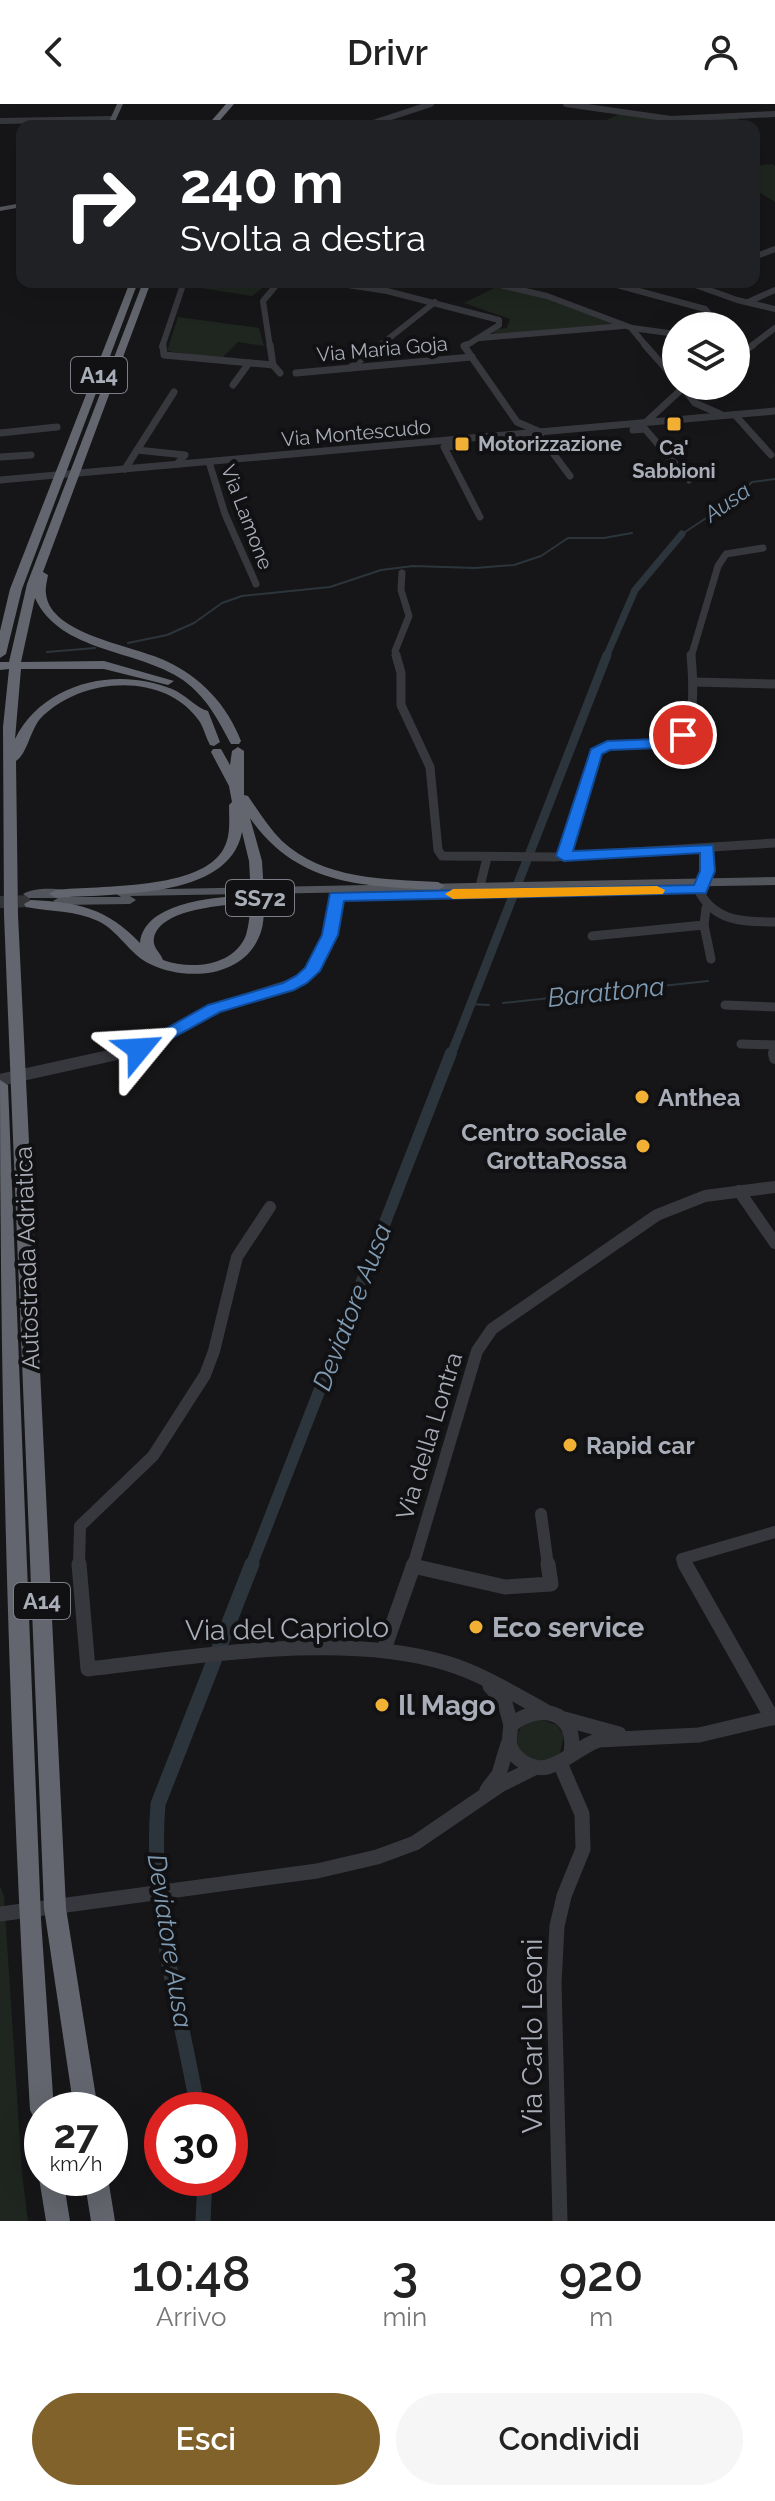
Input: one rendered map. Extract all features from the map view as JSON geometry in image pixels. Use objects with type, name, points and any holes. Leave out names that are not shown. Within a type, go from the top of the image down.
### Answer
[{"type":"highway","points":[[207,120],[219,104]]},
{"type":"highway","points":[[216,120],[230,104]]},
{"type":"highway","name":"A14","points":[[0,656],[16,589],[132,288]]},
{"type":"highway","name":"Autostrada Adriatica","points":[[41,2092],[30,1905],[5,1087],[18,1061],[11,915],[9,727],[16,656],[33,584],[145,288]]},
{"type":"highway","points":[[56,894],[156,885],[208,869],[225,857],[234,840],[237,790],[236,746],[219,705],[184,676],[161,663],[75,632],[46,610],[40,583],[64,511],[62,506]]},
{"type":"highway","points":[[0,623],[7,600],[16,589]]},
{"type":"highway","points":[[0,656],[87,659],[124,664],[164,675],[219,705]]},
{"type":"highway","points":[[0,666],[104,665],[158,676],[198,700],[237,790],[282,848],[307,864],[353,878],[438,886]]},
{"type":"highway","points":[[10,877],[15,852],[13,767],[18,741],[26,726],[49,703],[90,687],[137,683],[164,689],[181,698],[208,724]]},
{"type":"highway","points":[[30,900],[101,918],[119,928],[145,955],[168,966],[209,968],[233,959],[250,943],[256,912],[257,874],[237,790]]},
{"type":"highway","points":[[168,966],[152,954],[146,942],[150,930],[160,920],[209,904],[273,898]]},
{"type":"highway","name":"Autostrada Adriatica","points":[[5,1087],[55,1908],[83,2092]]},
{"type":"highway","points":[[54,2196],[58,2221]]},
{"type":"highway","points":[[99,2196],[103,2221]]},
{"type":"main road","name":"SS72","points":[[703,886],[775,881]]},
{"type":"main road","name":"SS72","points":[[30,900],[56,894],[438,886],[775,888]]},
{"type":"main road","name":"SS72","points":[[30,900],[273,898],[488,888]]},
{"type":"street","points":[[382,120],[431,104]]},
{"type":"street","points":[[566,104],[679,119],[775,114]]},
{"type":"street","points":[[760,255],[775,249]]},
{"type":"street","points":[[760,251],[775,255]]},
{"type":"street","name":"Via Maria Goja","points":[[182,288],[162,348],[164,355],[249,363],[278,368],[286,376],[293,372],[472,357]]},
{"type":"street","points":[[274,288],[263,301],[278,368]]},
{"type":"street","points":[[360,288],[435,302],[499,320],[499,325],[464,346],[520,427]]},
{"type":"street","points":[[513,288],[547,296],[628,327],[662,334]]},
{"type":"street","points":[[628,288],[709,312]]},
{"type":"street","points":[[706,288],[775,309]]},
{"type":"street","points":[[747,302],[775,290]]},
{"type":"street","points":[[350,368],[435,302]]},
{"type":"street","points":[[480,338],[628,327],[662,364]]},
{"type":"street","points":[[750,347],[775,328]]},
{"type":"street","points":[[645,344],[662,335]]},
{"type":"street","points":[[383,344],[389,354],[421,361]]},
{"type":"street","points":[[233,385],[249,363]]},
{"type":"street","points":[[125,469],[174,392]]},
{"type":"street","points":[[645,423],[669,400]]},
{"type":"street","points":[[693,400],[704,413]]},
{"type":"street","name":"Via Montescudo","points":[[480,517],[444,447],[691,420],[704,413],[732,416],[775,411]]},
{"type":"street","points":[[732,416],[771,455]]},
{"type":"street","points":[[0,433],[57,427]]},
{"type":"street","name":"Via Montescudo","points":[[0,480],[505,436],[520,427],[541,435],[645,429],[689,480]]},
{"type":"street","points":[[541,435],[570,476]]},
{"type":"street","points":[[137,450],[185,455],[177,464]]},
{"type":"street","points":[[0,457],[31,455]]},
{"type":"street","name":"Via Lamone","points":[[209,462],[225,514],[256,584]]},
{"type":"street","points":[[559,857],[596,752],[607,746],[678,739],[687,730],[693,682],[691,655],[718,566],[726,554],[763,548]]},
{"type":"street","points":[[402,573],[401,590],[409,616],[395,651],[401,673],[401,705],[430,767],[438,850],[447,858],[559,857],[775,843]]},
{"type":"street","points":[[693,682],[775,684]]},
{"type":"street","points":[[707,848],[703,886],[706,908],[704,925],[711,959]]},
{"type":"street","points":[[488,888],[493,858]]},
{"type":"street","points":[[5,1087],[139,1049],[214,1008],[301,980],[312,971],[330,935],[336,914],[336,896]]},
{"type":"street","points":[[706,908],[724,918],[775,922]]},
{"type":"street","points":[[592,936],[704,925]]},
{"type":"street","points":[[725,1005],[775,1007]]},
{"type":"street","points":[[741,1044],[774,1045],[775,1058]]},
{"type":"street","name":"Via della Lontra","points":[[384,1649],[413,1566],[477,1351],[492,1329],[657,1215],[705,1196],[775,1187]]},
{"type":"street","points":[[739,1191],[775,1243]]},
{"type":"street","name":"Via del Capriolo","points":[[270,1207],[237,1257],[214,1351],[205,1375],[153,1456],[80,1526],[77,1546],[88,1669],[241,1652],[384,1649],[448,1663],[545,1711]]},
{"type":"street","points":[[413,1566],[505,1587],[551,1584],[541,1514]]},
{"type":"street","points":[[0,1914],[351,1863],[398,1851],[440,1827],[485,1794],[536,1767],[566,1758],[595,1741],[675,1737],[774,1717],[682,1559],[775,1532]]},
{"type":"street","name":"Via del Capriolo","points":[[483,1680],[505,1703],[511,1725]]},
{"type":"street","points":[[485,1794],[499,1774],[511,1725],[525,1714],[545,1711],[632,1737]]},
{"type":"street","points":[[564,1719],[574,1735],[566,1758]]},
{"type":"street","points":[[508,1743],[518,1759],[536,1767]]},
{"type":"street","name":"Via Carlo Leoni","points":[[560,2221],[554,1983],[557,1926],[564,1896],[583,1849],[582,1814],[566,1758]]},
{"type":"shaded area","points":[[622,113],[661,119],[734,117],[740,120],[606,120]]},
{"type":"shaded area","points":[[760,165],[775,166],[775,202],[760,193]]},
{"type":"shaded area","points":[[201,288],[262,288],[252,296]]},
{"type":"shaded area","points":[[494,288],[501,288],[543,297],[613,324],[492,335],[497,329],[507,328],[510,319],[464,303]]},
{"type":"shaded area","points":[[178,317],[259,328],[264,346],[238,342],[221,359],[167,351]]},
{"type":"shaded area","points":[[537,1718],[557,1725],[564,1736],[560,1753],[549,1759],[533,1759],[518,1749],[520,1729]]},
{"type":"shaded area","points":[[0,1886],[4,1896],[22,2173],[28,2221],[0,2221]]},
{"type":"waterway","name":"Ausa","points":[[682,534],[735,499],[752,482],[775,479]]},
{"type":"waterway","points":[[128,643],[167,635],[194,623],[222,603],[242,596],[330,587],[381,570],[413,566],[475,568],[514,565],[541,556],[568,538],[604,538],[632,533]]},
{"type":"waterway","name":"Deviatore Ausa","points":[[606,657],[635,590],[682,534]]},
{"type":"waterway","points":[[47,652],[95,648]]},
{"type":"waterway","name":"Deviatore Ausa","points":[[451,1055],[607,655]]},
{"type":"waterway","name":"Barattona","points":[[503,1003],[708,981]]},
{"type":"waterway","name":"Barattona","points":[[469,1004],[489,1005]]},
{"type":"waterway","name":"Deviatore Ausa","points":[[251,1566],[451,1053]]},
{"type":"waterway","name":"Deviatore Ausa","points":[[194,2092],[162,1920],[156,1843],[158,1804],[252,1564]]},
{"type":"waterway","name":"Deviatore Ausa","points":[[203,2221],[204,2196]]},
{"type":"tunnel","points":[[0,902],[30,901]]},
{"type":"slow traffic","points":[[453,894],[657,890]]},
{"type":"place","name":"Ca' Sabbioni","points":[[674,424]]},
{"type":"place","name":"Motorizzazione","points":[[462,444]]},
{"type":"place","name":"Anthea","points":[[642,1097]]},
{"type":"place","name":"Centro sociale GrottaRossa","points":[[643,1146]]},
{"type":"place","name":"Rapid car","points":[[570,1445]]},
{"type":"place","name":"Eco service","points":[[476,1627]]},
{"type":"place","name":"Il Mago","points":[[382,1705]]},
{"type":"route","points":[[139,1049],[214,1008],[301,980],[312,971],[330,935],[336,914],[336,896],[700,889],[708,871],[707,848],[564,856],[596,752],[615,744],[669,742],[683,735]]}]
